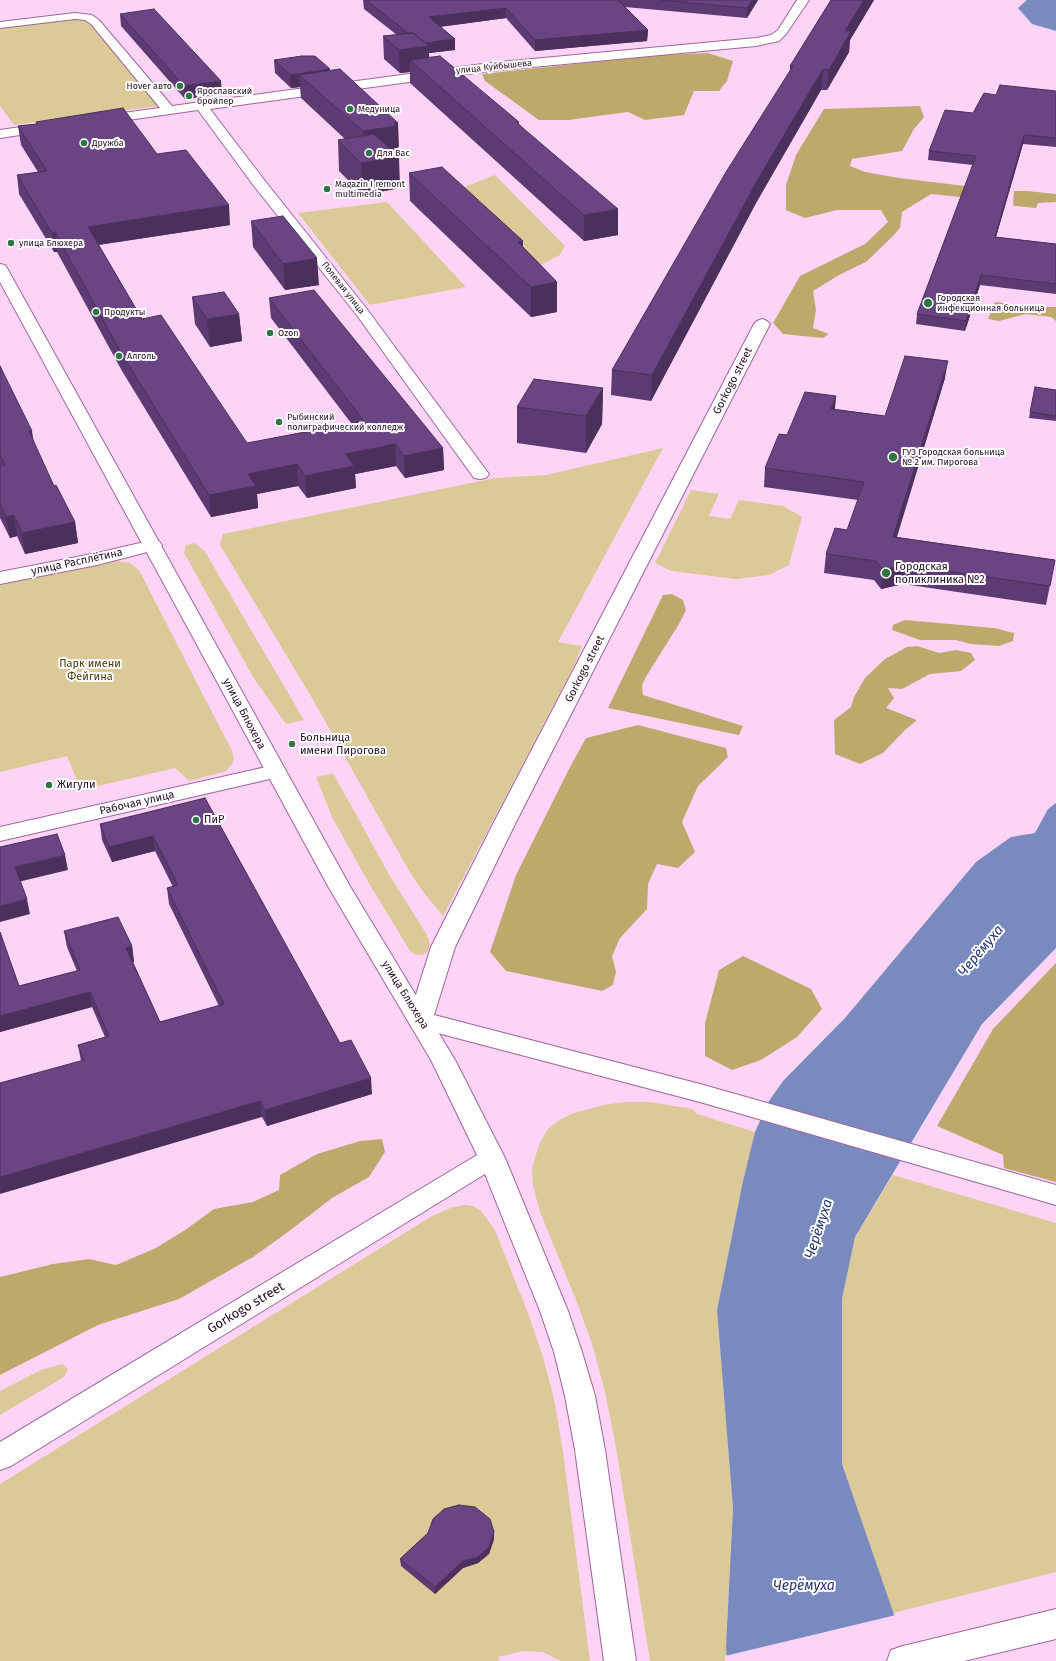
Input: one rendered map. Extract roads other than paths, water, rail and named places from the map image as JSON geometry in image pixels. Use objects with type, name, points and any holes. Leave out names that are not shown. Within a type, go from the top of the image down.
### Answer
[{"type":"street","name":"улица Куйбышева","points":[[90,122],[464,70],[744,43],[775,38],[782,32],[803,0]]},
{"type":"street","points":[[0,25],[75,16],[88,17],[95,22],[169,111]]},
{"type":"street","name":"Полевая улица","points":[[202,107],[259,183],[361,310],[480,474]]},
{"type":"street","points":[[5,130],[60,126]]},
{"type":"street","name":"улица Блюхера","points":[[0,268],[340,888],[420,1020],[464,1099],[492,1158],[554,1311],[568,1352],[580,1396],[590,1450],[620,1661]]},
{"type":"street","name":"Gorkogo street","points":[[420,1020],[443,946],[505,822],[762,324]]},
{"type":"street","name":"улица Расплётина","points":[[0,578],[97,559],[153,545]]},
{"type":"street","name":"Рабочая улица","points":[[0,834],[275,771]]},
{"type":"street","points":[[420,1020],[700,1093],[1056,1195]]},
{"type":"street","name":"Gorkogo street","points":[[0,1457],[492,1158]]},
{"type":"street","points":[[903,1661],[1056,1624]]},
{"type":"water","points":[[1027,0],[1056,0],[1056,31],[1032,24],[1018,8]]},
{"type":"water","name":"Черёмуха","points":[[1056,803],[1056,948],[982,1024],[855,1237],[842,1299],[842,1464],[910,1661],[727,1661],[726,1647],[733,1508],[717,1310],[743,1181],[755,1132],[769,1101],[783,1081],[845,1018],[976,862],[1011,837],[1035,833],[1048,809]]},
{"type":"place","name":"Hover авто","points":[[180,86]]},
{"type":"place","name":"Ярославский бройлер","points":[[189,96]]},
{"type":"place","name":"Медуница","points":[[350,109]]},
{"type":"place","name":"Дружба","points":[[84,143]]},
{"type":"place","name":"Для Вас","points":[[369,153]]},
{"type":"place","name":"Magazin I remont multimedia","points":[[327,189]]},
{"type":"place","name":"улица Блюхера","points":[[11,243]]},
{"type":"place","name":"Городская инфекционная больница","points":[[928,303]]},
{"type":"place","name":"Продукты","points":[[96,312]]},
{"type":"place","name":"Ozon","points":[[270,333]]},
{"type":"place","name":"Алголь","points":[[119,356]]},
{"type":"place","name":"Рыбинский полиграфический колледж","points":[[279,422]]},
{"type":"place","name":"ГУЗ Городская больница № 2 им. Пирогова","points":[[893,457]]},
{"type":"place","name":"Городская поликлиника №2","points":[[886,573]]},
{"type":"place","name":"Больница имени Пирогова","points":[[292,744]]},
{"type":"place","name":"Жигули","points":[[49,785]]},
{"type":"place","name":"ПиР","points":[[196,820]]},
{"type":"park label","name":"Парк имени Фейгина","points":[[90,670]]}]
